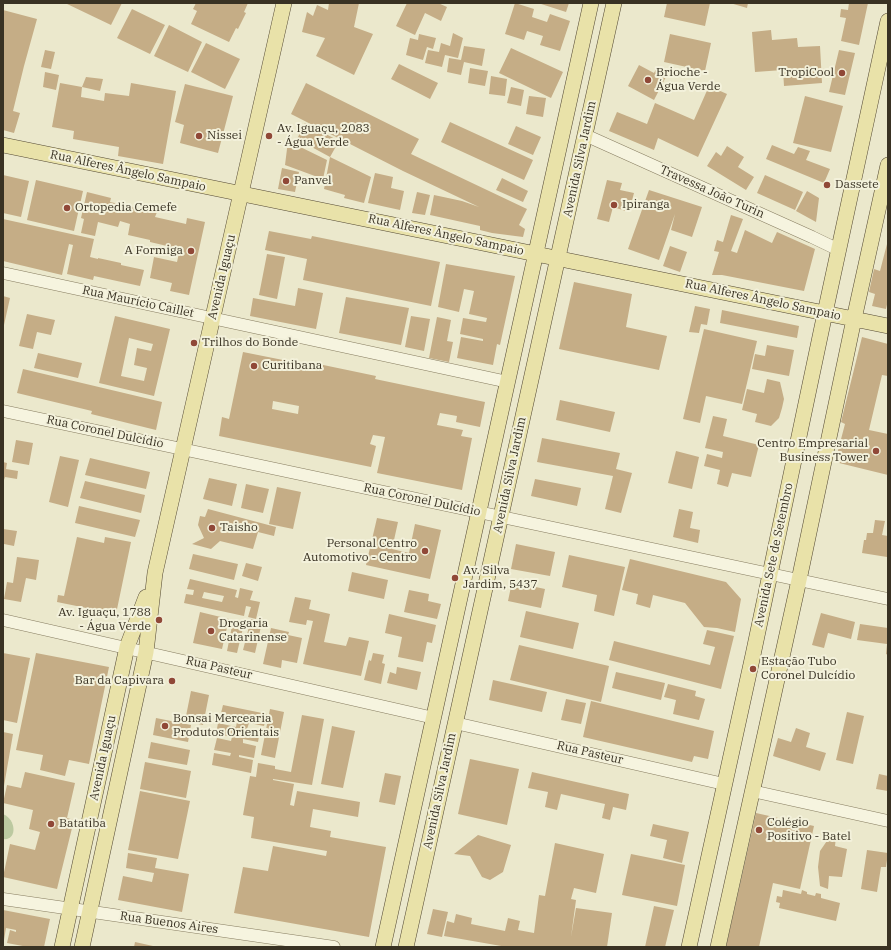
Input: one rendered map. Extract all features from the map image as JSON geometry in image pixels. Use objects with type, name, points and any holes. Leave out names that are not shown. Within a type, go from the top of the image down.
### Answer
[{"type":"main road","name":"Avenida Iguaçu","points":[[82,947],[146,652],[155,574],[284,3]]},
{"type":"main road","name":"Avenida Silva Jardim","points":[[383,947],[591,3]]},
{"type":"main road","name":"Avenida Silva Jardim","points":[[406,947],[614,3]]},
{"type":"main road","name":"Avenida Sete de Setembro","points":[[689,947],[888,21]]},
{"type":"main road","points":[[584,37],[609,27]]},
{"type":"main road","name":"Rua Alferes Ângelo Sampaio","points":[[3,145],[888,326]]},
{"type":"main road","points":[[718,947],[888,165]]},
{"type":"main road","points":[[503,405],[518,437]]},
{"type":"main road","name":"Avenida Iguaçu","points":[[62,947],[127,647],[155,574]]},
{"type":"main road","points":[[398,879],[424,867]]},
{"type":"street","name":"Travessa João Turin","points":[[585,134],[839,250]]},
{"type":"street","name":"Rua Maurício Caillet","points":[[3,273],[508,382]]},
{"type":"street","name":"Rua Coronel Dulcídio","points":[[3,411],[888,599]]},
{"type":"street","name":"Rua Pasteur","points":[[3,620],[434,718]]},
{"type":"street","name":"Rua Pasteur","points":[[455,722],[724,784]]},
{"type":"street","points":[[752,791],[888,821]]},
{"type":"street","name":"Rua Buenos Aires","points":[[3,899],[334,947]]},
{"type":"green space","points":[[3,814],[11,821],[14,830],[11,837],[8,839],[3,839]]},
{"type":"building","points":[[65,3],[122,3],[111,25]]},
{"type":"building","points":[[196,3],[248,3],[244,12],[246,13],[229,42],[191,24],[197,11],[193,9]]},
{"type":"building","points":[[329,3],[359,3],[354,27],[373,34],[354,75],[316,56],[325,38],[302,32],[307,12],[313,16],[317,5],[328,10]]},
{"type":"building","points":[[407,3],[438,3],[447,7],[441,21],[425,13],[415,35],[396,26]]},
{"type":"building","points":[[515,3],[534,9],[532,17],[547,22],[550,14],[570,21],[560,51],[540,45],[543,36],[527,31],[524,40],[505,34]]},
{"type":"building","points":[[538,3],[569,3],[566,12]]},
{"type":"building","points":[[667,3],[710,3],[705,26],[664,17]]},
{"type":"building","points":[[730,3],[748,3],[747,8]]},
{"type":"building","points":[[849,3],[868,3],[859,45],[841,41],[846,18],[840,17],[841,9],[848,10]]},
{"type":"building","points":[[132,9],[165,25],[150,54],[117,38]]},
{"type":"building","points":[[3,10],[37,19],[13,111],[20,113],[14,133],[3,130]]},
{"type":"building","points":[[169,25],[202,42],[188,72],[154,56]]},
{"type":"building","points":[[771,30],[772,40],[797,38],[798,47],[820,46],[822,83],[784,86],[783,70],[755,72],[752,32]]},
{"type":"building","points":[[453,33],[463,38],[458,58],[445,55],[442,67],[425,63],[428,50],[439,52],[441,43],[450,46]]},
{"type":"building","points":[[419,34],[436,38],[433,49],[427,47],[423,60],[406,55],[410,38],[418,40]]},
{"type":"building","points":[[670,34],[711,43],[705,71],[664,62]]},
{"type":"building","points":[[206,43],[240,59],[225,89],[191,72]]},
{"type":"building","points":[[464,46],[485,49],[482,66],[464,62],[461,75],[447,72],[449,58],[461,60]]},
{"type":"building","points":[[511,48],[563,72],[551,98],[499,73]]},
{"type":"building","points":[[45,50],[55,52],[51,69],[41,67]]},
{"type":"building","name":"TropiCool","points":[[839,50],[855,53],[845,95],[829,92]]},
{"type":"building","points":[[399,64],[438,83],[430,99],[391,79]]},
{"type":"building","name":"Brioche - Água Verde","points":[[639,65],[654,73],[657,67],[668,73],[654,100],[628,86]]},
{"type":"building","points":[[470,68],[488,71],[485,86],[468,83]]},
{"type":"building","points":[[45,72],[59,75],[56,90],[43,87]]},
{"type":"building","points":[[491,76],[507,79],[505,96],[489,94]]},
{"type":"building","points":[[86,77],[103,79],[100,91],[82,87]]},
{"type":"building","points":[[60,83],[82,87],[81,97],[104,101],[105,93],[129,96],[131,83],[176,91],[163,164],[118,156],[119,147],[73,139],[74,131],[52,127]]},
{"type":"building","points":[[306,83],[419,139],[411,154],[527,209],[519,225],[525,229],[523,237],[492,233],[480,230],[480,226],[430,215],[434,195],[462,201],[479,207],[403,171],[291,114]]},
{"type":"building","points":[[185,84],[233,96],[218,153],[180,143],[184,125],[175,122]]},
{"type":"building","points":[[709,86],[727,94],[698,157],[658,138],[654,150],[609,131],[617,112],[647,124],[655,103],[694,120]]},
{"type":"building","points":[[511,87],[524,90],[521,106],[507,103]]},
{"type":"building","points":[[529,96],[546,98],[543,117],[526,114]]},
{"type":"building","points":[[805,96],[843,106],[831,152],[793,143]]},
{"type":"building","points":[[450,122],[533,160],[524,180],[441,142]]},
{"type":"building","points":[[305,123],[339,141],[330,157],[297,139]]},
{"type":"building","points":[[516,126],[541,137],[533,155],[508,144]]},
{"type":"building","points":[[288,141],[327,160],[323,179],[285,165]]},
{"type":"building","points":[[772,145],[794,154],[798,147],[810,151],[806,160],[830,169],[824,183],[766,159]]},
{"type":"building","points":[[727,146],[744,157],[738,167],[754,177],[746,190],[707,166],[716,152],[721,156]]},
{"type":"building","points":[[330,157],[371,177],[364,203],[344,198],[345,195],[324,189]]},
{"type":"building","points":[[282,168],[299,172],[295,192],[278,189]]},
{"type":"building","points":[[375,173],[393,177],[391,188],[404,191],[400,210],[368,203]]},
{"type":"building","points":[[3,175],[29,181],[21,217],[3,213]]},
{"type":"building","points":[[765,175],[803,192],[795,210],[757,193]]},
{"type":"building","points":[[502,178],[528,191],[523,202],[496,190]]},
{"type":"building","points":[[36,180],[83,191],[74,231],[27,220]]},
{"type":"building","points":[[607,180],[622,183],[620,190],[634,193],[629,212],[613,207],[609,222],[597,219]]},
{"type":"building","points":[[649,190],[702,207],[692,237],[671,230],[675,214],[659,260],[628,249]]},
{"type":"building","points":[[807,191],[819,198],[816,222],[796,211]]},
{"type":"building","points":[[87,192],[111,198],[110,202],[157,212],[155,217],[186,224],[187,218],[205,222],[189,295],[170,291],[172,283],[150,278],[154,257],[177,262],[180,249],[128,235],[130,224],[120,221],[118,227],[98,222],[95,236],[81,233],[84,219],[81,218]]},
{"type":"building","points":[[417,192],[430,195],[425,215],[412,213]]},
{"type":"building","points":[[731,215],[743,219],[731,251],[737,253],[745,230],[772,243],[777,232],[815,249],[804,291],[722,275],[712,275],[719,252],[714,251],[717,240],[723,242]]},
{"type":"building","points":[[3,219],[94,239],[90,257],[121,263],[121,265],[144,270],[140,286],[94,276],[93,280],[67,274],[73,245],[69,244],[62,275],[3,261]]},
{"type":"building","points":[[269,231],[311,239],[312,236],[440,262],[431,306],[303,280],[307,259],[265,250]]},
{"type":"building","points":[[887,244],[888,300],[886,309],[872,306],[875,294],[869,292],[874,269],[880,271]]},
{"type":"building","points":[[670,246],[687,252],[680,272],[663,266]]},
{"type":"building","points":[[267,254],[285,257],[277,299],[259,295]]},
{"type":"building","points":[[446,264],[515,276],[500,345],[497,344],[493,365],[457,358],[461,337],[483,341],[483,339],[460,334],[463,318],[486,322],[487,318],[469,314],[474,291],[464,289],[459,312],[438,307]]},
{"type":"building","points":[[574,282],[632,294],[626,327],[667,336],[659,370],[559,349]]},
{"type":"building","points":[[298,288],[323,293],[316,329],[250,316],[253,298],[295,306]]},
{"type":"building","points":[[3,296],[10,298],[4,325],[3,325]]},
{"type":"building","points":[[346,297],[409,308],[401,345],[339,333]]},
{"type":"building","points":[[695,306],[710,309],[707,325],[701,324],[699,333],[689,332]]},
{"type":"building","points":[[722,310],[799,326],[797,338],[720,323]]},
{"type":"building","points":[[27,314],[55,320],[51,335],[37,332],[33,349],[19,346]]},
{"type":"building","points":[[115,316],[170,329],[154,396],[99,383]],"holes":[[[129,338],[153,344],[151,351],[137,348],[134,365],[147,368],[144,381],[121,376]]]},
{"type":"building","points":[[411,316],[430,319],[424,351],[405,347]]},
{"type":"building","points":[[437,317],[451,320],[447,341],[453,342],[449,362],[429,358]]},
{"type":"building","points":[[704,329],[757,341],[742,404],[706,396],[700,423],[683,419]]},
{"type":"building","points":[[862,337],[888,344],[888,376],[882,375],[869,430],[888,434],[888,475],[835,462],[845,424],[841,422]]},
{"type":"building","points":[[767,345],[794,350],[789,376],[752,369],[755,354],[765,356]]},
{"type":"building","points":[[243,352],[308,365],[309,362],[376,376],[375,379],[485,402],[480,427],[456,422],[457,416],[440,413],[437,425],[463,430],[461,436],[472,438],[462,490],[377,473],[385,437],[373,435],[370,444],[376,446],[371,467],[219,436],[222,417],[229,419]],"holes":[[[273,401],[299,406],[298,414],[272,409]]]},
{"type":"building","points":[[38,353],[82,363],[78,378],[34,368]]},
{"type":"building","points":[[23,369],[162,402],[156,430],[91,414],[92,411],[17,393]]},
{"type":"building","points":[[767,379],[780,382],[784,399],[779,418],[771,426],[755,422],[757,414],[742,410],[747,389],[764,393]]},
{"type":"building","points":[[560,400],[615,412],[610,432],[556,420]]},
{"type":"building","points":[[713,416],[727,419],[723,436],[759,445],[751,477],[732,473],[728,487],[717,484],[720,470],[704,466],[707,454],[722,458],[723,452],[705,448]]},
{"type":"building","points":[[542,438],[620,453],[616,469],[632,473],[621,513],[605,509],[613,476],[537,462]]},
{"type":"building","points":[[16,440],[33,443],[29,465],[12,462]]},
{"type":"building","points":[[676,451],[699,457],[692,489],[668,483]]},
{"type":"building","points":[[60,456],[79,460],[68,507],[49,502]]},
{"type":"building","points":[[90,458],[150,472],[146,489],[85,475]]},
{"type":"building","points":[[3,462],[7,463],[6,469],[18,471],[17,479],[5,477],[3,483]]},
{"type":"building","points":[[209,478],[237,484],[232,506],[203,499]]},
{"type":"building","points":[[535,479],[581,488],[577,506],[531,496]]},
{"type":"building","points":[[85,481],[145,495],[141,513],[80,498]]},
{"type":"building","points":[[246,484],[269,489],[263,513],[241,508]]},
{"type":"building","points":[[277,487],[301,492],[293,529],[269,524]]},
{"type":"building","points":[[79,506],[140,520],[135,537],[75,523]]},
{"type":"building","points":[[208,509],[276,527],[274,536],[258,532],[253,549],[220,541],[211,549],[192,544],[204,538],[198,525],[200,516],[205,517]]},
{"type":"building","points":[[679,509],[693,512],[690,528],[700,530],[698,543],[673,537]]},
{"type":"building","points":[[377,518],[398,522],[392,549],[409,553],[415,524],[441,530],[430,579],[366,565]]},
{"type":"building","points":[[875,520],[885,521],[882,535],[888,536],[887,557],[862,553],[864,540],[866,540],[867,533],[873,533]]},
{"type":"building","points":[[3,529],[17,531],[14,546],[4,544],[3,547]]},
{"type":"building","points":[[77,537],[104,543],[105,537],[131,542],[116,614],[57,602],[58,595],[64,596]]},
{"type":"building","points":[[516,544],[555,552],[550,576],[511,569]]},
{"type":"building","points":[[193,554],[238,564],[234,580],[189,569]]},
{"type":"building","points":[[569,555],[625,567],[614,616],[594,611],[597,595],[562,587]]},
{"type":"building","points":[[17,557],[39,560],[36,580],[26,578],[21,602],[4,599],[7,582],[13,583]]},
{"type":"building","points":[[630,559],[726,582],[741,599],[735,632],[704,627],[685,603],[653,595],[650,608],[636,604],[638,594],[622,590]]},
{"type":"building","points":[[246,563],[262,567],[258,581],[242,576]]},
{"type":"building","points":[[352,572],[388,580],[384,599],[348,591]]},
{"type":"building","points":[[190,579],[237,590],[235,597],[238,598],[240,588],[253,591],[250,600],[260,602],[256,619],[248,617],[251,607],[246,606],[244,616],[184,603],[186,594],[193,595],[194,590],[187,589]],"holes":[[[204,592],[224,596],[222,602],[202,598]]]},
{"type":"building","points":[[512,582],[545,589],[541,608],[508,601]]},
{"type":"building","points":[[409,590],[429,594],[428,601],[441,604],[437,619],[404,612]]},
{"type":"building","points":[[295,597],[311,600],[309,609],[330,614],[324,642],[346,646],[349,637],[369,641],[361,676],[303,664],[313,621],[307,620],[306,625],[289,622]]},
{"type":"building","points":[[526,611],[579,623],[573,649],[520,637]]},
{"type":"building","name":"Drogaria Catarinense","points":[[200,612],[229,619],[222,649],[193,643]]},
{"type":"building","points":[[821,613],[855,622],[851,639],[828,633],[824,648],[812,645]]},
{"type":"building","points":[[389,614],[436,625],[432,643],[427,642],[423,662],[398,657],[402,637],[385,633]]},
{"type":"building","points":[[251,619],[262,622],[255,653],[243,650]]},
{"type":"building","points":[[860,624],[888,628],[888,655],[886,654],[887,644],[857,640]]},
{"type":"building","points":[[232,626],[243,628],[237,653],[227,651]]},
{"type":"building","points":[[271,628],[289,632],[288,635],[302,638],[297,663],[282,660],[281,668],[263,664]]},
{"type":"building","points":[[707,630],[734,636],[721,689],[609,660],[614,641],[710,665],[715,647],[703,644]]},
{"type":"building","points":[[519,645],[609,666],[601,702],[510,680]]},
{"type":"building","points":[[3,653],[30,658],[17,723],[3,720]]},
{"type":"building","points":[[36,653],[109,667],[89,764],[69,760],[65,776],[40,770],[43,755],[16,750]]},
{"type":"building","points":[[373,653],[384,655],[382,663],[385,664],[381,684],[364,680],[369,660],[371,661]]},
{"type":"building","points":[[397,667],[421,672],[417,690],[387,683],[390,672],[396,674]]},
{"type":"building","points":[[616,672],[665,683],[661,700],[612,688]]},
{"type":"building","points":[[493,680],[547,692],[542,712],[489,700]]},
{"type":"building","points":[[668,684],[696,691],[695,696],[705,699],[699,720],[673,714],[676,700],[664,697]]},
{"type":"building","points":[[191,691],[209,695],[203,725],[185,721]]},
{"type":"building","points":[[566,699],[586,703],[581,724],[561,720]]},
{"type":"building","points":[[591,701],[714,731],[708,759],[694,756],[692,762],[583,737]]},
{"type":"building","points":[[223,705],[267,714],[264,726],[249,723],[247,729],[260,731],[258,742],[243,739],[243,743],[256,746],[254,758],[239,755],[239,757],[253,760],[251,773],[212,765],[214,753],[230,756],[231,753],[214,750],[217,738],[231,741],[232,737],[216,734],[218,723],[236,727],[237,721],[220,717]]},
{"type":"building","points":[[270,709],[284,712],[275,758],[261,755]]},
{"type":"building","points":[[847,712],[864,716],[853,764],[836,760]]},
{"type":"building","points":[[302,715],[324,719],[312,785],[273,780],[294,784],[290,805],[294,806],[297,791],[360,802],[358,817],[313,809],[310,827],[331,831],[330,837],[386,847],[369,937],[234,913],[243,867],[268,871],[273,846],[326,856],[327,851],[251,838],[254,817],[243,815],[250,776],[256,777],[258,763],[275,766],[275,769],[291,772]]},
{"type":"building","points":[[156,718],[191,725],[188,742],[153,735]]},
{"type":"building","points":[[332,726],[355,731],[343,788],[321,784]]},
{"type":"building","points":[[796,728],[810,733],[806,747],[826,753],[820,771],[773,756],[778,738],[791,742]]},
{"type":"building","points":[[3,732],[13,734],[4,786],[3,786]]},
{"type":"building","points":[[151,742],[190,750],[187,765],[148,758]]},
{"type":"building","points":[[470,759],[519,769],[507,825],[458,814]]},
{"type":"building","points":[[145,762],[191,771],[186,798],[140,789]]},
{"type":"building","points":[[25,772],[75,783],[67,818],[74,820],[57,889],[3,877],[10,844],[35,850],[40,832],[29,829],[33,810],[3,803],[7,785],[21,788]]},
{"type":"building","points":[[532,772],[629,794],[626,810],[613,807],[610,820],[602,818],[605,804],[561,794],[557,810],[545,807],[548,792],[528,788]]},
{"type":"building","points":[[385,773],[401,776],[395,805],[379,802]]},
{"type":"building","points":[[879,774],[888,776],[888,791],[876,789]]},
{"type":"building","points":[[140,791],[190,801],[178,859],[128,850]]},
{"type":"building","name":"Colégio Positivo - Batel","points":[[756,813],[814,826],[800,889],[773,883],[759,947],[726,947]]},
{"type":"building","points":[[653,824],[689,832],[682,863],[663,858],[667,840],[650,836]]},
{"type":"building","points":[[478,835],[511,845],[503,872],[490,880],[482,877],[470,856],[454,854]]},
{"type":"building","points":[[831,835],[836,837],[835,846],[847,849],[842,877],[829,876],[828,889],[820,886],[818,867],[820,851]]},
{"type":"building","points":[[555,843],[604,854],[596,893],[574,888],[571,899],[576,900],[571,937],[576,908],[612,913],[607,947],[507,947],[444,936],[447,921],[454,923],[456,914],[472,918],[471,924],[505,931],[508,918],[520,921],[518,930],[534,933],[539,895],[545,896]]},
{"type":"building","points":[[867,850],[888,853],[886,867],[881,867],[877,892],[861,889]]},
{"type":"building","points":[[128,853],[157,858],[155,868],[189,874],[182,912],[118,900],[123,876],[152,882],[154,873],[126,868]]},
{"type":"building","points":[[631,854],[685,865],[677,906],[622,895]]},
{"type":"building","points":[[783,890],[801,894],[802,890],[807,892],[807,894],[815,896],[816,893],[821,894],[821,898],[840,903],[836,921],[779,908],[780,903],[776,902],[777,896],[782,897]]},
{"type":"building","points":[[654,906],[674,910],[665,947],[645,947]]},
{"type":"building","points":[[433,909],[448,912],[442,937],[427,934]]},
{"type":"building","points":[[3,910],[50,919],[44,947],[28,947],[7,943],[10,930],[16,932],[16,930],[6,928],[3,940]]},
{"type":"building","points":[[135,942],[153,946],[153,947],[134,947]]},
{"type":"place","name":"TropiCool","points":[[842,73]]},
{"type":"place","name":"Brioche - Água Verde","points":[[648,80]]},
{"type":"place","name":"Nissei","points":[[199,136]]},
{"type":"place","name":"Av. Iguaçu, 2083 - Água Verde","points":[[269,136]]},
{"type":"place","name":"Panvel","points":[[286,181]]},
{"type":"place","name":"Dassete","points":[[827,185]]},
{"type":"place","name":"Ipiranga","points":[[614,205]]},
{"type":"place","name":"Ortopedia Cemefe","points":[[67,208]]},
{"type":"place","name":"A Formiga","points":[[191,251]]},
{"type":"place","name":"Trilhos do Bonde","points":[[194,343]]},
{"type":"place","name":"Curitibana","points":[[254,366]]},
{"type":"place","name":"Centro Empresarial Business Tower","points":[[876,451]]},
{"type":"place","name":"Taisho","points":[[212,528]]},
{"type":"place","name":"Personal Centro Automotivo - Centro","points":[[425,551]]},
{"type":"place","name":"Av. Silva Jardim, 5437","points":[[455,578]]},
{"type":"place","name":"Av. Iguaçu, 1788 - Água Verde","points":[[159,620]]},
{"type":"place","name":"Drogaria Catarinense","points":[[211,631]]},
{"type":"place","name":"Estação Tubo Coronel Dulcídio","points":[[753,669]]},
{"type":"place","name":"Bar da Capivara","points":[[172,681]]},
{"type":"place","name":"Bonsai Mercearia Produtos Orientais","points":[[165,726]]},
{"type":"place","name":"Batatiba","points":[[51,824]]},
{"type":"place","name":"Colégio Positivo - Batel","points":[[759,830]]}]
